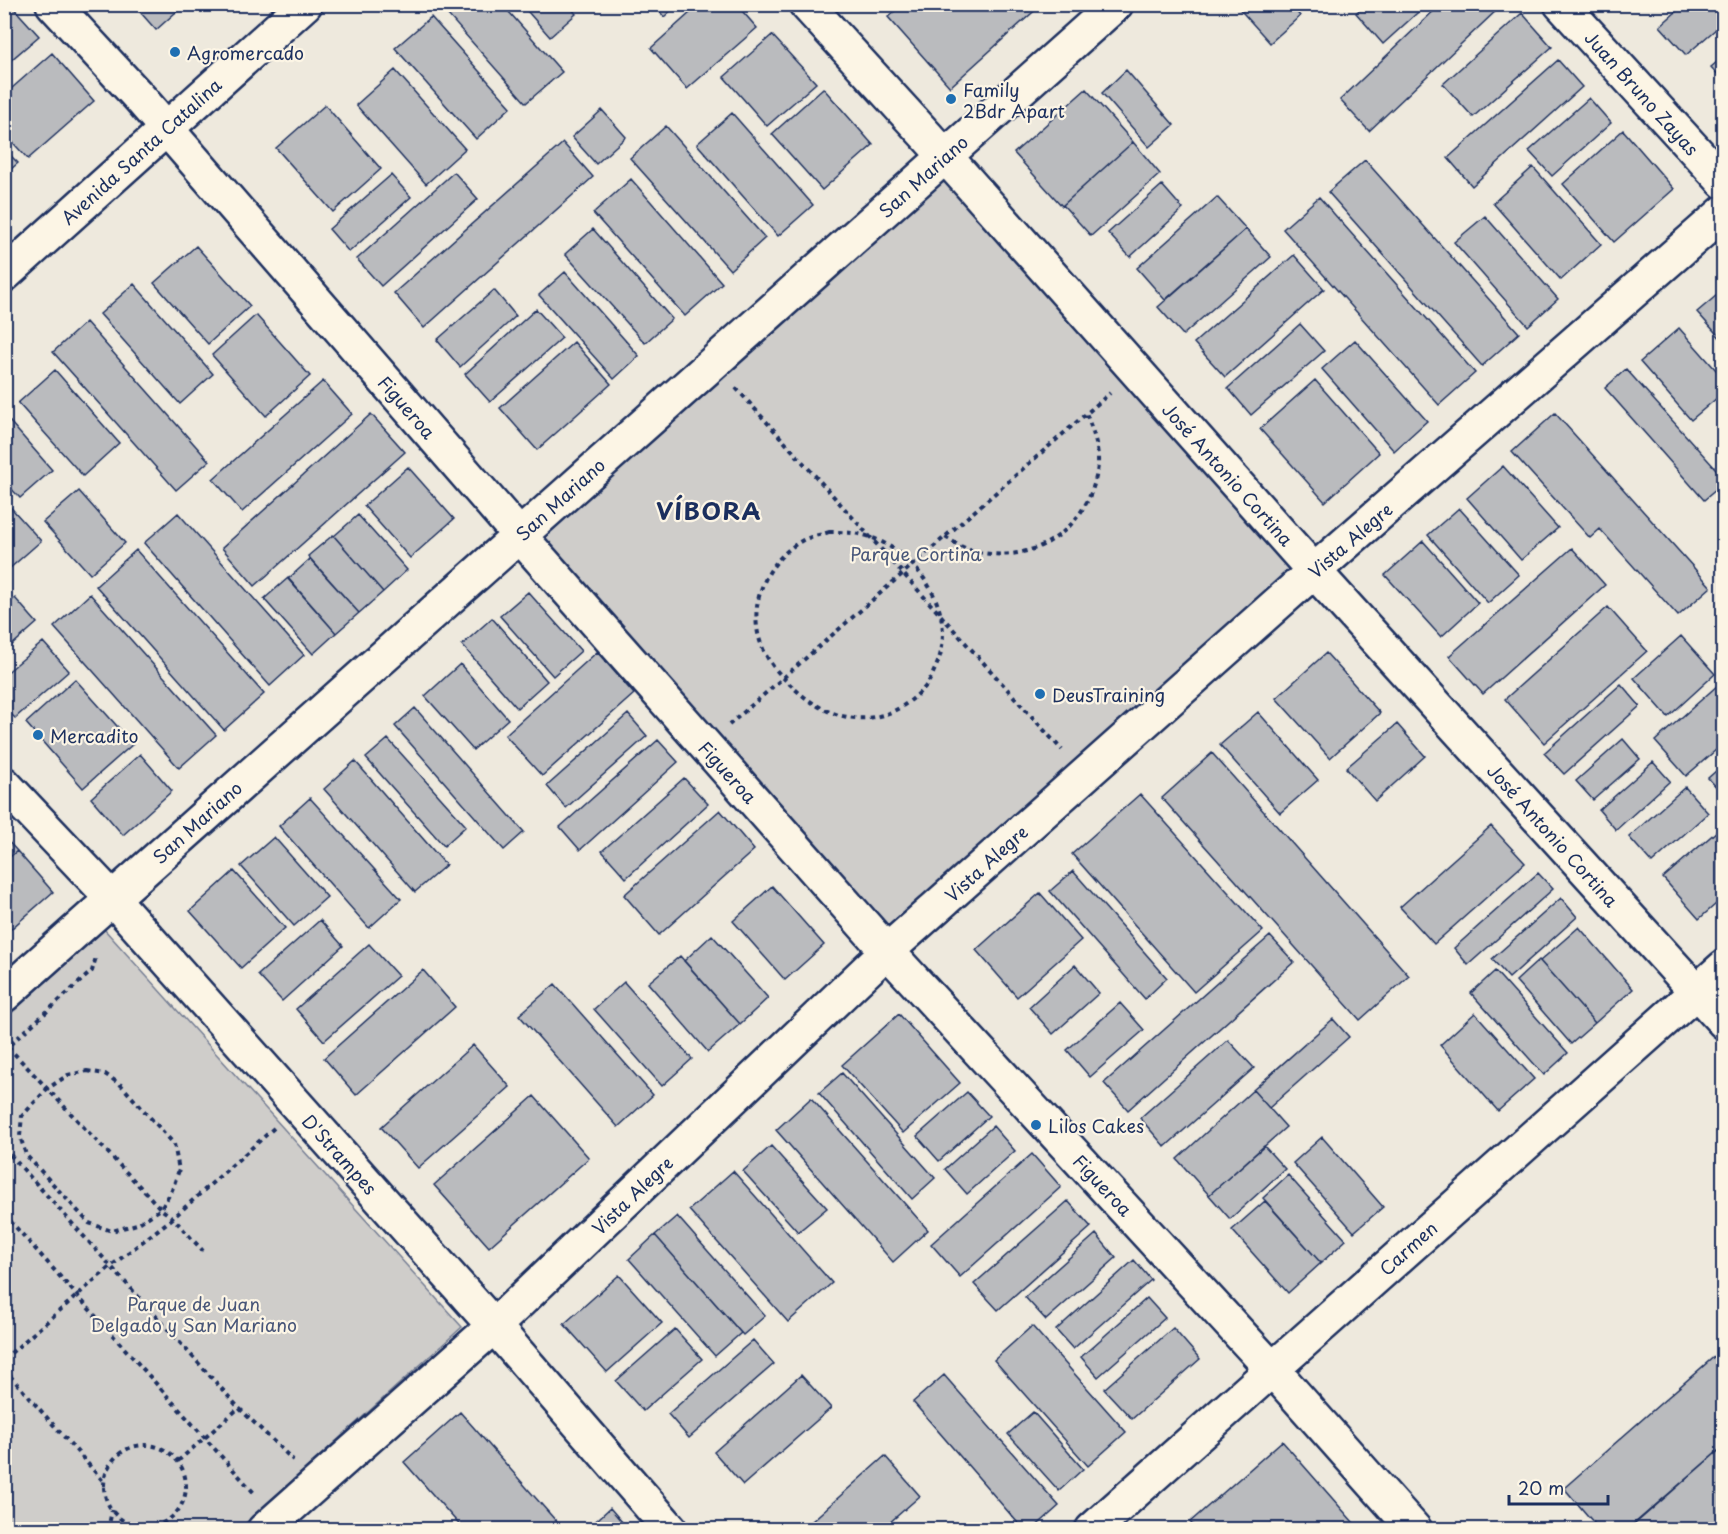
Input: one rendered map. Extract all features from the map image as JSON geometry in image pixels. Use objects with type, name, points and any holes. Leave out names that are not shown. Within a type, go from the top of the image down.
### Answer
[{"type":"street","name":"Figueroa","points":[[53,4],[139,97],[519,535],[887,951],[1272,1369],[1414,1530]]},
{"type":"street","name":"Avenida Santa Catalina","points":[[4,275],[305,4]]},
{"type":"street","name":"José Antonio Cortina","points":[[807,4],[1314,571],[1724,1022]]},
{"type":"street","name":"San Mariano","points":[[4,995],[1116,4]]},
{"type":"street","name":"Juan Bruno Zayas","points":[[1561,4],[1724,182]]},
{"type":"street","name":"Vista Alegre","points":[[271,1524],[494,1326],[887,951],[1314,571],[1724,212]]},
{"type":"street","name":"D'Strampes","points":[[4,784],[112,898],[494,1326],[671,1530]]},
{"type":"street","name":"Carmen","points":[[1092,1530],[1724,967]]},
{"type":"path","points":[[713,363],[1085,775]]},
{"type":"path","points":[[705,746],[1136,370]]},
{"type":"path","points":[[945,537],[972,551],[999,556],[1027,552],[1036,548],[1053,540],[1075,522],[1090,497],[1097,470],[1096,441],[1086,413]]},
{"type":"path","points":[[829,532],[855,532],[872,538],[906,558],[924,579],[939,603],[944,632],[940,659],[927,685],[906,704],[880,716],[852,718],[825,711],[801,695],[783,678],[765,653],[757,626],[758,600],[766,575],[783,554],[804,540],[829,532]]},
{"type":"path","points":[[92,971],[6,1048],[203,1251]]},
{"type":"path","points":[[87,1071],[105,1074],[121,1085],[174,1144],[179,1170],[172,1190],[161,1209],[137,1224],[112,1231],[89,1223],[26,1155],[20,1136],[22,1116],[47,1089],[68,1075],[87,1071]]},
{"type":"path","points":[[4,1359],[111,1266],[172,1218],[279,1124]]},
{"type":"path","points":[[4,1148],[240,1407],[316,1483]]},
{"type":"path","points":[[4,1214],[204,1437],[271,1524]]},
{"type":"path","points":[[4,1369],[105,1482]]},
{"type":"path","points":[[178,1461],[240,1407]]},
{"type":"path","points":[[141,1445],[155,1446],[167,1451],[178,1461],[184,1472],[186,1485],[184,1498],[169,1519],[158,1525],[145,1527],[132,1525],[121,1519],[112,1509],[106,1497],[105,1482],[108,1469],[116,1458],[127,1449],[141,1445]]},
{"type":"path","points":[[108,1530],[112,1509]]},
{"type":"path","points":[[4,1522],[10,1530]]},
{"type":"green space","name":"Parque Cortina","points":[[945,156],[1314,571],[887,951],[519,535]]},
{"type":"green space","name":"Parque de Juan Delgado y San Mariano","points":[[104,929],[462,1327],[239,1529],[5,1529],[5,1019]]},
{"type":"building","points":[[4,4],[10,4],[39,36],[4,66]]},
{"type":"building","points":[[133,4],[185,4],[156,30]]},
{"type":"building","points":[[441,4],[502,4],[562,72],[526,103],[440,6]]},
{"type":"building","points":[[521,4],[568,4],[576,14],[550,37]]},
{"type":"building","points":[[654,4],[678,4],[664,17]]},
{"type":"building","points":[[700,4],[736,4],[757,28],[687,89],[651,48]]},
{"type":"building","points":[[903,4],[1042,4],[950,87],[888,17]]},
{"type":"building","points":[[1235,4],[1290,4],[1300,16],[1270,43]]},
{"type":"building","points":[[1366,4],[1427,4],[1383,44],[1356,13]]},
{"type":"building","points":[[1441,4],[1495,4],[1499,8],[1369,131],[1340,100]]},
{"type":"building","points":[[1685,4],[1724,4],[1724,22],[1686,55],[1660,26]]},
{"type":"building","points":[[1522,13],[1552,47],[1473,117],[1443,84]]},
{"type":"building","points":[[431,17],[511,107],[476,139],[395,48]]},
{"type":"building","points":[[772,35],[816,83],[767,126],[724,77]]},
{"type":"building","points":[[52,53],[94,101],[28,159],[4,133],[4,95]]},
{"type":"building","points":[[1724,56],[1724,81],[1711,67]]},
{"type":"building","points":[[1558,60],[1582,87],[1472,186],[1448,158]]},
{"type":"building","points":[[395,70],[465,149],[426,184],[356,105]]},
{"type":"building","points":[[1126,70],[1174,125],[1149,147],[1102,93]]},
{"type":"building","points":[[823,88],[873,145],[822,190],[772,134]]},
{"type":"building","points":[[1086,89],[1133,142],[1062,206],[1014,153]]},
{"type":"building","points":[[1589,98],[1611,123],[1552,176],[1529,151]]},
{"type":"building","points":[[325,105],[381,169],[333,212],[276,148]]},
{"type":"building","points":[[602,110],[626,137],[596,164],[572,137]]},
{"type":"building","points":[[732,113],[813,205],[778,236],[697,144]]},
{"type":"building","points":[[666,126],[765,238],[730,270],[630,158]]},
{"type":"building","points":[[1623,130],[1674,189],[1614,242],[1563,184]]},
{"type":"building","points":[[1133,142],[1160,174],[1091,236],[1063,205]]},
{"type":"building","points":[[563,143],[593,177],[424,328],[394,293]]},
{"type":"building","points":[[4,149],[18,163],[4,175]]},
{"type":"building","points":[[1365,160],[1519,333],[1482,366],[1328,192]]},
{"type":"building","points":[[1533,167],[1601,244],[1561,280],[1493,203]]},
{"type":"building","points":[[454,172],[478,199],[381,286],[357,259]]},
{"type":"building","points":[[391,175],[411,197],[349,252],[329,229]]},
{"type":"building","points":[[631,179],[722,283],[685,316],[593,213]]},
{"type":"building","points":[[1162,185],[1183,209],[1130,257],[1108,233]]},
{"type":"building","points":[[1217,197],[1246,229],[1165,300],[1137,268]]},
{"type":"building","points":[[1319,197],[1475,373],[1439,405],[1283,229]]},
{"type":"building","points":[[1485,216],[1558,299],[1528,326],[1454,242]]},
{"type":"building","points":[[593,229],[672,319],[645,343],[565,254]]},
{"type":"building","points":[[1246,229],[1271,257],[1183,335],[1158,307]]},
{"type":"building","points":[[196,246],[250,306],[208,344],[154,283]]},
{"type":"building","points":[[1294,255],[1324,289],[1225,377],[1194,343]]},
{"type":"building","points":[[565,272],[639,356],[614,379],[539,295]]},
{"type":"building","points":[[134,284],[213,374],[180,404],[100,314]]},
{"type":"building","points":[[1724,289],[1724,342],[1697,312]]},
{"type":"building","points":[[494,290],[516,316],[460,367],[437,340]]},
{"type":"building","points":[[536,309],[562,338],[490,402],[465,374]]},
{"type":"building","points":[[256,315],[310,376],[266,416],[212,355]]},
{"type":"building","points":[[86,322],[209,461],[176,490],[53,352]]},
{"type":"building","points":[[1300,324],[1324,351],[1251,415],[1228,388]]},
{"type":"building","points":[[1679,328],[1724,379],[1724,392],[1691,420],[1640,362]]},
{"type":"building","points":[[1355,340],[1427,421],[1394,451],[1322,369]]},
{"type":"building","points":[[574,342],[611,384],[537,450],[500,408]]},
{"type":"building","points":[[1626,369],[1724,478],[1724,483],[1704,500],[1605,388]]},
{"type":"building","points":[[55,370],[119,443],[83,476],[18,403]]},
{"type":"building","points":[[1315,380],[1379,453],[1325,502],[1260,429]]},
{"type":"building","points":[[323,381],[352,414],[242,512],[213,479]]},
{"type":"building","points":[[1555,413],[1711,587],[1678,616],[1600,529],[1590,538],[1512,452]]},
{"type":"building","points":[[371,414],[405,452],[255,586],[222,548]]},
{"type":"building","points":[[4,415],[52,470],[20,498],[4,481]]},
{"type":"building","points":[[1503,466],[1558,528],[1521,560],[1467,498]]},
{"type":"building","points":[[408,467],[454,519],[410,558],[364,506]]},
{"type":"building","points":[[79,491],[125,543],[90,574],[43,522]]},
{"type":"building","points":[[4,500],[41,541],[9,569],[4,564]]},
{"type":"building","points":[[1459,508],[1519,575],[1488,603],[1428,535]]},
{"type":"building","points":[[178,513],[304,655],[270,686],[144,543]]},
{"type":"building","points":[[358,515],[407,570],[383,592],[334,536]]},
{"type":"building","points":[[333,535],[383,592],[359,613],[308,556]]},
{"type":"building","points":[[1423,541],[1478,603],[1441,637],[1385,575]]},
{"type":"building","points":[[1572,548],[1605,585],[1483,694],[1449,656]]},
{"type":"building","points":[[136,550],[264,694],[224,730],[96,586]]},
{"type":"building","points":[[310,559],[359,613],[336,633],[288,579]]},
{"type":"building","points":[[288,578],[336,633],[313,654],[264,599]]},
{"type":"building","points":[[528,592],[581,651],[553,676],[500,616]]},
{"type":"building","points":[[90,594],[216,735],[179,768],[54,627]]},
{"type":"building","points":[[15,598],[37,623],[4,652],[4,607]]},
{"type":"building","points":[[1608,607],[1647,651],[1544,743],[1505,699]]},
{"type":"building","points":[[492,618],[547,681],[517,708],[462,645]]},
{"type":"building","points":[[1681,636],[1715,674],[1668,717],[1634,678]]},
{"type":"building","points":[[43,642],[69,671],[15,718],[4,707],[4,675]]},
{"type":"building","points":[[597,652],[634,694],[542,776],[505,735]]},
{"type":"building","points":[[1326,653],[1380,713],[1330,758],[1276,698]]},
{"type":"building","points":[[460,664],[508,719],[473,750],[425,696]]},
{"type":"building","points":[[75,679],[133,744],[83,788],[26,723]]},
{"type":"building","points":[[1621,684],[1640,706],[1564,774],[1544,753]]},
{"type":"building","points":[[1718,685],[1724,691],[1724,743],[1686,776],[1655,741]]},
{"type":"building","points":[[415,708],[524,832],[504,850],[395,726]]},
{"type":"building","points":[[1258,712],[1318,780],[1280,813],[1220,745]]},
{"type":"building","points":[[628,714],[647,736],[566,808],[547,786]]},
{"type":"building","points":[[1397,724],[1425,756],[1375,801],[1346,768]]},
{"type":"building","points":[[388,739],[466,826],[444,846],[366,758]]},
{"type":"building","points":[[1623,739],[1640,759],[1593,800],[1576,781]]},
{"type":"building","points":[[658,740],[678,762],[580,850],[560,827]]},
{"type":"building","points":[[1212,753],[1409,976],[1360,1020],[1162,798]]},
{"type":"building","points":[[140,754],[172,791],[123,835],[91,798]]},
{"type":"building","points":[[355,761],[446,865],[415,892],[324,789]]},
{"type":"building","points":[[1653,762],[1670,781],[1616,830],[1599,810]]},
{"type":"building","points":[[1724,764],[1724,795],[1708,778]]},
{"type":"building","points":[[684,778],[708,804],[626,878],[602,851]]},
{"type":"building","points":[[1685,787],[1708,813],[1652,863],[1629,837]]},
{"type":"building","points":[[1140,794],[1263,931],[1194,992],[1072,854]]},
{"type":"building","points":[[310,798],[401,899],[369,928],[279,826]]},
{"type":"building","points":[[720,810],[754,850],[659,935],[624,895]]},
{"type":"building","points":[[1724,825],[1724,897],[1699,919],[1663,878]]},
{"type":"building","points":[[1491,826],[1525,863],[1434,944],[1400,907]]},
{"type":"building","points":[[4,837],[17,851],[4,862]]},
{"type":"building","points":[[274,837],[327,897],[294,926],[241,866]]},
{"type":"building","points":[[17,851],[53,892],[4,935],[4,862]]},
{"type":"building","points":[[234,871],[285,928],[241,968],[190,911]]},
{"type":"building","points":[[1073,871],[1167,978],[1145,999],[1050,891]]},
{"type":"building","points":[[1538,873],[1553,889],[1468,965],[1454,948]]},
{"type":"building","points":[[772,886],[824,945],[785,980],[733,921]]},
{"type":"building","points":[[1040,893],[1081,940],[1017,997],[976,950]]},
{"type":"building","points":[[1561,898],[1577,917],[1509,978],[1492,959]]},
{"type":"building","points":[[320,920],[343,946],[282,1001],[258,975]]},
{"type":"building","points":[[1579,927],[1633,989],[1595,1023],[1540,961]]},
{"type":"building","points":[[712,935],[768,998],[740,1024],[684,961]]},
{"type":"building","points":[[1270,936],[1294,962],[1128,1110],[1104,1083]]},
{"type":"building","points":[[369,944],[398,976],[324,1041],[296,1009]]},
{"type":"building","points":[[680,956],[740,1024],[708,1052],[648,983]]},
{"type":"building","points":[[1539,960],[1595,1023],[1571,1044],[1516,981]]},
{"type":"building","points":[[1075,965],[1099,993],[1053,1034],[1029,1007]]},
{"type":"building","points":[[423,970],[455,1007],[356,1095],[324,1058]]},
{"type":"building","points":[[1495,971],[1568,1053],[1544,1075],[1471,993]]},
{"type":"building","points":[[624,982],[692,1059],[662,1086],[594,1009]]},
{"type":"building","points":[[555,984],[653,1095],[618,1127],[519,1015]]},
{"type":"building","points":[[1120,1003],[1144,1030],[1090,1077],[1067,1050]]},
{"type":"building","points":[[1475,1013],[1534,1079],[1498,1111],[1440,1045]]},
{"type":"building","points":[[899,1014],[960,1083],[903,1133],[842,1065]]},
{"type":"building","points":[[1333,1019],[1349,1037],[1269,1108],[1253,1090]]},
{"type":"building","points":[[1228,1040],[1254,1068],[1165,1147],[1140,1118]]},
{"type":"building","points":[[473,1045],[510,1087],[418,1168],[381,1127]]},
{"type":"building","points":[[842,1073],[935,1178],[912,1199],[819,1093]]},
{"type":"building","points":[[1253,1090],[1286,1127],[1209,1195],[1177,1159]]},
{"type":"building","points":[[967,1092],[989,1116],[939,1161],[917,1136]]},
{"type":"building","points":[[534,1096],[589,1158],[489,1247],[434,1185]]},
{"type":"building","points":[[811,1098],[928,1230],[893,1262],[776,1130]]},
{"type":"building","points":[[993,1126],[1015,1151],[967,1194],[945,1169]]},
{"type":"building","points":[[1322,1137],[1383,1207],[1354,1232],[1293,1163]]},
{"type":"building","points":[[771,1146],[827,1208],[798,1232],[743,1171]]},
{"type":"building","points":[[1264,1146],[1285,1169],[1230,1219],[1209,1195]]},
{"type":"building","points":[[1032,1154],[1061,1187],[960,1277],[931,1244]]},
{"type":"building","points":[[733,1171],[832,1283],[788,1322],[689,1210]]},
{"type":"building","points":[[1288,1175],[1346,1240],[1321,1263],[1263,1198]]},
{"type":"building","points":[[1068,1201],[1091,1227],[998,1310],[974,1284]]},
{"type":"building","points":[[1265,1201],[1321,1263],[1288,1293],[1232,1230]]},
{"type":"building","points":[[677,1216],[765,1316],[743,1335],[655,1235]]},
{"type":"building","points":[[1096,1234],[1116,1258],[1046,1320],[1025,1297]]},
{"type":"building","points":[[655,1235],[741,1333],[715,1356],[629,1259]]},
{"type":"building","points":[[1134,1260],[1151,1280],[1073,1349],[1056,1330]]},
{"type":"building","points":[[619,1275],[662,1323],[607,1372],[564,1324]]},
{"type":"building","points":[[1147,1298],[1165,1318],[1098,1377],[1081,1357]]},
{"type":"building","points":[[1032,1326],[1126,1432],[1088,1466],[994,1360]]},
{"type":"building","points":[[1173,1328],[1200,1359],[1132,1419],[1104,1389]]},
{"type":"building","points":[[675,1329],[702,1359],[643,1411],[616,1381]]},
{"type":"building","points":[[753,1340],[774,1364],[689,1438],[668,1414]]},
{"type":"building","points":[[1724,1348],[1724,1446],[1628,1530],[1600,1530],[1564,1488]]},
{"type":"building","points":[[801,1375],[831,1408],[743,1485],[714,1452]]},
{"type":"building","points":[[944,1375],[1059,1506],[1032,1530],[1024,1530],[913,1402]]},
{"type":"building","points":[[460,1412],[564,1530],[464,1530],[404,1462]]},
{"type":"building","points":[[1033,1412],[1083,1469],[1059,1491],[1008,1434]]},
{"type":"building","points":[[1282,1441],[1360,1530],[1197,1530],[1190,1522]]},
{"type":"building","points":[[1724,1446],[1724,1527],[1720,1530],[1628,1529]]},
{"type":"building","points":[[885,1456],[920,1496],[881,1530],[802,1530]]},
{"type":"building","points":[[610,1508],[629,1530],[586,1530]]},
{"type":"place","name":"Agromercado","points":[[175,52]]},
{"type":"place","name":"Family 2Bdr Apart","points":[[951,99]]},
{"type":"place","name":"DeusTraining","points":[[1040,694]]},
{"type":"place","name":"Mercadito","points":[[38,735]]},
{"type":"place","name":"Lilos Cakes","points":[[1036,1125]]},
{"type":"district","name":"VÍBORA","points":[[709,510]]}]
